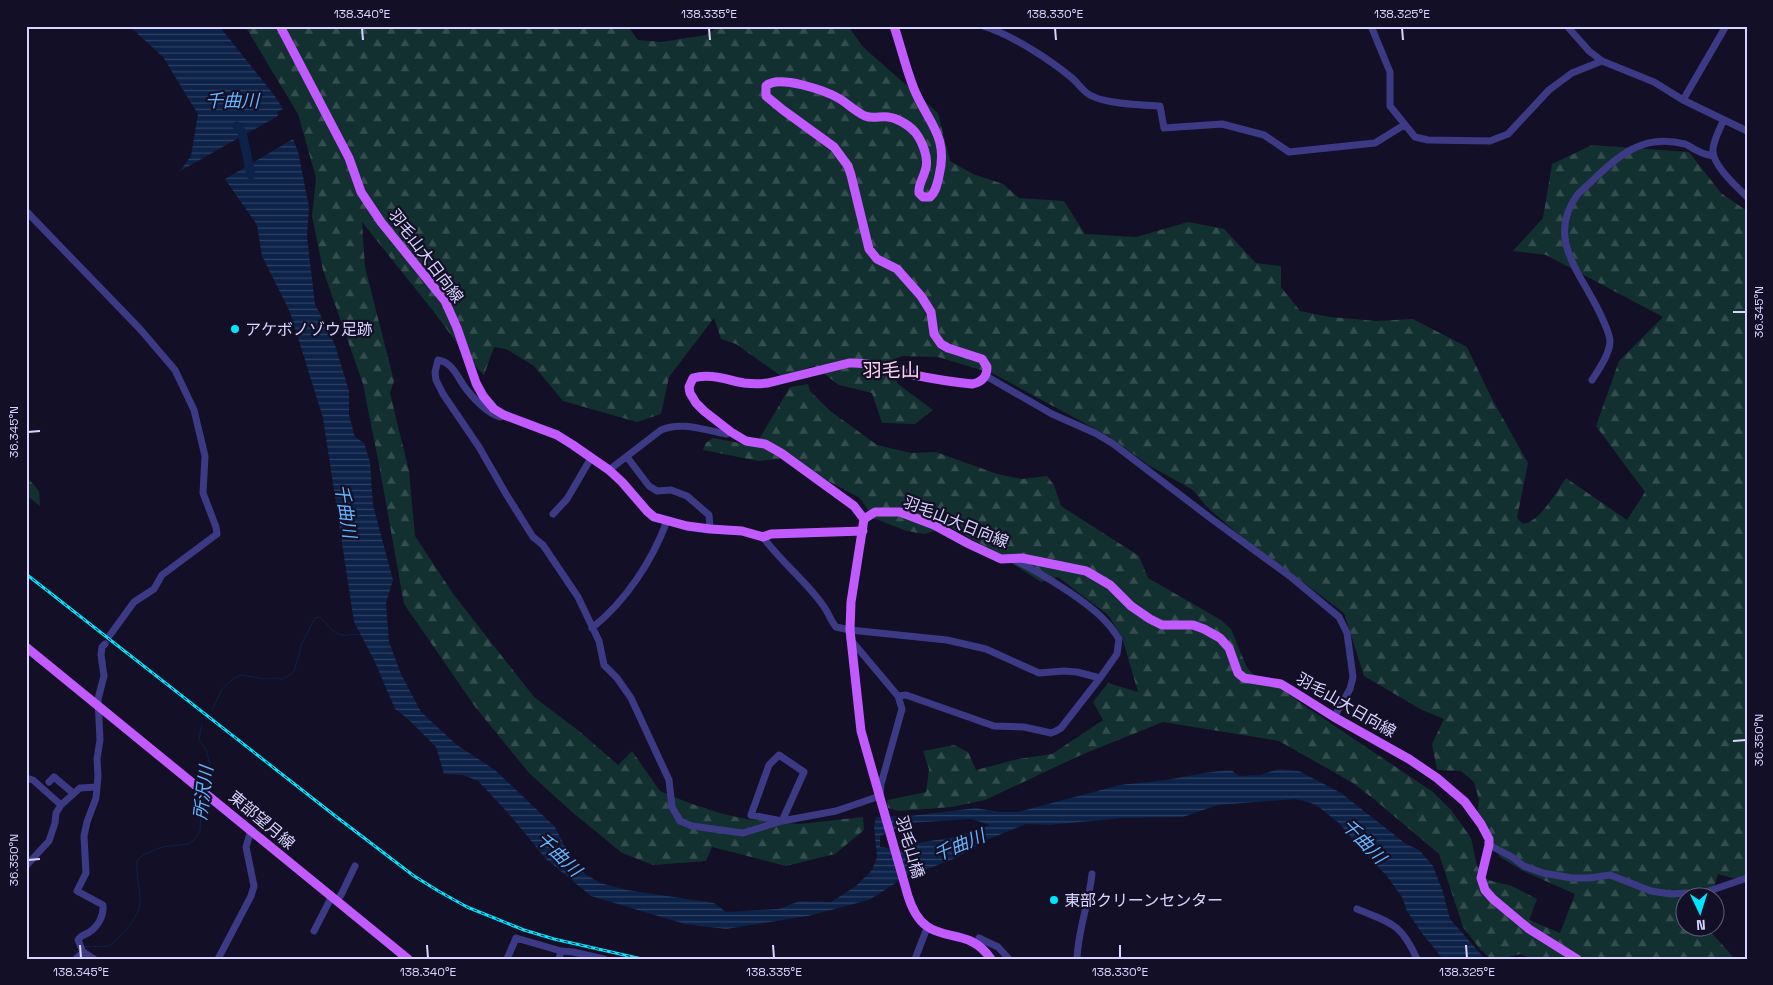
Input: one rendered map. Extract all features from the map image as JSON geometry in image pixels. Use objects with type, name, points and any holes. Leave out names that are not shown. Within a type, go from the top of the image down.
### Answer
[{"type":"main road","name":"羽毛山大日向線","points":[[280,26],[349,158],[361,192],[382,222],[445,301],[457,328],[476,383],[483,396],[494,409],[504,415],[557,435],[609,470],[622,482],[646,511],[654,517],[687,526],[742,531],[763,537],[771,534],[863,531]]},
{"type":"main road","points":[[864,519],[854,506],[781,453],[766,444],[746,441],[731,432],[696,404],[690,393],[690,387],[693,378],[703,376],[755,384],[768,383],[849,363],[880,365],[915,376],[972,384],[979,382],[986,376],[987,367],[982,359],[948,348],[942,344],[934,334],[931,312],[921,296],[897,269],[877,260],[869,249],[851,175],[848,166],[837,150],[766,96],[766,86],[769,83],[774,81],[784,82],[830,94],[867,117],[888,117],[909,126],[917,135],[926,158],[927,165],[919,193],[923,197],[930,197],[934,193],[942,163],[941,142],[914,88],[894,26]]},
{"type":"main road","name":"羽毛山大日向線","points":[[864,519],[875,512],[900,512],[934,525],[1001,560],[1032,559],[1086,570],[1110,585],[1131,606],[1162,625],[1193,625],[1204,628],[1220,638],[1229,648],[1238,672],[1244,678],[1250,681],[1281,684],[1334,717],[1409,759],[1437,778],[1465,802],[1486,833],[1489,845]]},
{"type":"main road","name":"羽毛山橋","points":[[864,519],[851,602],[850,634],[858,714],[908,896],[915,916],[927,928]]},
{"type":"main road","name":"東部望月線","points":[[26,647],[408,959]]},
{"type":"main road","points":[[1489,845],[1481,878],[1485,890],[1529,929],[1577,959]]},
{"type":"main road","points":[[927,928],[938,933],[972,942],[984,949],[991,959]]},
{"type":"street","points":[[983,26],[999,32],[1042,57],[1073,79],[1092,97],[1160,106],[1164,128],[1222,124],[1264,135],[1288,152],[1375,143],[1404,125]]},
{"type":"street","points":[[1371,26],[1390,72],[1390,106],[1415,137],[1428,140],[1490,142],[1501,138],[1508,134],[1549,90],[1572,73],[1602,61]]},
{"type":"street","points":[[1567,26],[1589,51],[1602,61],[1654,82],[1683,100],[1747,131]]},
{"type":"street","points":[[1683,100],[1726,26]]},
{"type":"street","points":[[1723,120],[1712,148],[1713,156],[1723,172],[1747,197]]},
{"type":"street","points":[[1592,380],[1608,349],[1609,334],[1600,312],[1567,250],[1563,228],[1572,202],[1578,194],[1622,155],[1643,143],[1668,141],[1681,143],[1699,152],[1713,156]]},
{"type":"street","points":[[26,211],[140,329],[175,370],[194,410],[205,456],[203,493],[216,527],[216,534],[162,575],[154,589],[134,602],[110,635]]},
{"type":"street","points":[[504,415],[500,418],[494,415],[468,391],[451,366],[444,360],[438,360],[435,372],[436,380],[443,394],[479,447],[533,538],[543,545],[578,597],[599,641],[604,666],[617,678],[631,698],[670,780],[672,807],[680,821],[692,826],[743,833],[782,821],[836,811],[880,796],[881,784],[902,709],[898,696],[850,634]]},
{"type":"street","points":[[986,376],[1052,414],[1095,433],[1112,443],[1291,577],[1339,617],[1346,633],[1353,677],[1350,689],[1334,717]]},
{"type":"street","points":[[609,470],[660,430],[669,427],[680,426],[726,434],[731,432]]},
{"type":"street","points":[[627,457],[649,486],[657,491],[671,490],[688,496],[708,515],[710,529]]},
{"type":"street","points":[[553,514],[567,499],[590,458]]},
{"type":"street","points":[[592,628],[609,615],[625,596],[659,543],[667,521]]},
{"type":"street","points":[[763,537],[822,604],[836,627],[850,634],[947,640],[986,649],[1039,673],[1076,672],[1100,678]]},
{"type":"street","points":[[898,696],[906,695],[994,726],[1024,728],[1051,733],[1061,728],[1117,654],[1119,639],[1107,622],[1077,598],[1024,564],[1012,560]]},
{"type":"street","points":[[94,959],[81,949],[78,940],[81,936],[91,932],[99,922],[103,915],[104,907],[77,891],[86,873],[84,836],[96,798],[97,759],[100,740],[97,705],[104,676],[101,655],[102,647],[105,644]]},
{"type":"street","points":[[780,755],[804,772],[782,821],[751,815],[769,765],[780,755]]},
{"type":"street","points":[[48,782],[54,777],[73,793]]},
{"type":"street","points":[[26,778],[33,780],[61,805]]},
{"type":"street","points":[[26,866],[49,841],[56,813],[61,805],[80,788],[96,787]]},
{"type":"street","points":[[218,959],[251,896],[254,886],[246,847],[251,830]]},
{"type":"street","points":[[1489,845],[1512,857],[1524,866],[1543,873],[1572,878],[1589,878],[1610,874],[1651,891],[1671,894],[1706,892],[1747,878]]},
{"type":"street","points":[[314,931],[334,898],[341,895],[355,866]]},
{"type":"street","points":[[1077,959],[1077,948],[1091,890],[1092,874]]},
{"type":"street","points":[[1357,909],[1390,923],[1400,931],[1408,940],[1418,959]]},
{"type":"street","points":[[915,959],[927,928]]},
{"type":"street","points":[[507,959],[516,938],[560,955],[574,952],[604,959]]},
{"type":"street","points":[[979,938],[998,947],[1009,959]]},
{"type":"street","points":[[76,959],[81,949]]},
{"type":"green space","points":[[245,26],[628,26],[638,40],[661,42],[706,35],[719,26],[848,26],[863,47],[938,113],[950,161],[973,174],[1003,184],[1019,198],[1064,201],[1085,234],[1136,237],[1188,222],[1224,229],[1256,263],[1281,266],[1281,287],[1300,311],[1330,317],[1376,321],[1413,319],[1467,347],[1491,397],[1528,463],[1517,518],[1523,524],[1535,518],[1541,512],[1566,478],[1627,520],[1645,492],[1596,426],[1619,361],[1663,317],[1546,255],[1513,251],[1543,218],[1552,164],[1592,145],[1689,152],[1721,193],[1747,211],[1747,882],[1718,874],[1714,888],[1676,888],[1676,938],[1716,938],[1735,959],[1533,959],[1520,954],[1501,959],[1491,959],[1480,949],[1463,927],[1439,854],[1353,783],[1279,741],[1163,722],[1081,755],[985,800],[952,807],[899,811],[888,808],[887,800],[926,792],[929,769],[923,751],[954,745],[968,752],[976,770],[1018,759],[1052,754],[1103,720],[1093,702],[1108,683],[1138,692],[1122,637],[1108,615],[1058,577],[1041,582],[988,548],[950,527],[924,534],[907,531],[873,518],[860,498],[785,458],[759,461],[703,450],[706,443],[713,438],[755,446],[790,387],[808,384],[810,391],[829,410],[877,445],[911,453],[936,452],[997,474],[1022,479],[1047,476],[1054,485],[1061,506],[1139,556],[1148,578],[1221,620],[1231,629],[1247,668],[1253,674],[1277,684],[1302,704],[1433,792],[1452,811],[1471,838],[1477,866],[1488,880],[1512,886],[1537,899],[1529,920],[1560,933],[1575,894],[1523,871],[1500,857],[1477,814],[1479,800],[1474,782],[1461,771],[1437,770],[1432,744],[1444,719],[1422,710],[1364,676],[1344,613],[1279,564],[1253,547],[1207,507],[1193,490],[1150,466],[1110,437],[994,374],[938,357],[902,356],[888,362],[898,384],[933,410],[915,424],[882,423],[872,393],[839,385],[814,366],[781,376],[736,344],[721,339],[714,318],[669,377],[661,414],[637,422],[563,401],[534,366],[506,349],[494,347],[484,375],[470,361],[434,312],[362,222],[365,267],[394,381],[390,393],[409,471],[415,536],[454,595],[534,697],[579,731],[618,765],[632,751],[660,791],[689,803],[746,819],[799,824],[863,817],[864,830],[835,854],[786,866],[712,847],[706,861],[653,865],[622,853],[572,812],[529,773],[476,708],[404,604],[363,384],[323,270],[312,216],[316,178],[298,114]]},
{"type":"green space","points":[[26,476],[39,491],[40,506],[26,495]]},
{"type":"water","name":"千曲川","points":[[129,26],[219,26],[275,96],[283,109],[277,112],[278,116],[180,171],[191,156],[198,114],[163,57]]},
{"type":"water","points":[[293,139],[298,151],[309,207],[307,237],[315,304],[335,345],[349,391],[349,415],[355,437],[364,443],[370,462],[373,505],[393,580],[386,603],[389,642],[401,674],[421,712],[457,745],[495,770],[555,827],[566,849],[585,874],[600,883],[627,890],[714,903],[726,912],[779,909],[800,901],[831,902],[856,886],[872,870],[877,857],[874,826],[876,817],[910,816],[976,808],[999,812],[1018,812],[1120,785],[1231,770],[1239,776],[1260,775],[1278,769],[1299,771],[1341,793],[1406,844],[1419,850],[1433,866],[1443,892],[1450,919],[1485,959],[1443,959],[1421,932],[1407,911],[1402,897],[1386,875],[1360,849],[1340,824],[1311,803],[1295,799],[1218,805],[1183,817],[1124,818],[1048,825],[1026,824],[984,841],[956,858],[910,874],[869,900],[808,916],[726,929],[685,924],[591,896],[546,859],[509,814],[478,781],[463,775],[444,774],[436,747],[408,719],[395,709],[375,662],[354,622],[323,418],[290,312],[262,256],[257,225],[225,179]],"holes":[[[971,819],[990,825],[960,836],[918,843],[902,850],[880,847],[880,836],[909,823]]]},
{"type":"waterway","name":"千曲川","points":[[237,126],[242,132],[251,175]]},
{"type":"waterway","name":"所沢川","points":[[212,710],[222,689],[233,679],[241,675],[266,679],[283,679],[291,674],[294,671],[301,645],[315,618],[320,617],[339,634],[357,634],[362,636]]},
{"type":"waterway","name":"所沢川","points":[[202,724],[199,739],[206,750],[210,764],[207,789]]},
{"type":"waterway","name":"所沢川","points":[[83,947],[111,945],[125,931],[133,921],[140,904],[137,860],[145,854],[162,847],[188,844],[194,840],[200,831],[201,809],[204,797]]},
{"type":"waterway","name":"所沢川","points":[[70,959],[78,950]]},
{"type":"railway","points":[[26,574],[414,876],[467,907],[524,930],[554,939],[642,959]]},
{"type":"place","name":"アケボノゾウ足跡","points":[[235,329]]},
{"type":"place","name":"東部クリーンセンター","points":[[1054,900]]},
{"type":"district","name":"羽毛山","points":[[891,370]]}]
